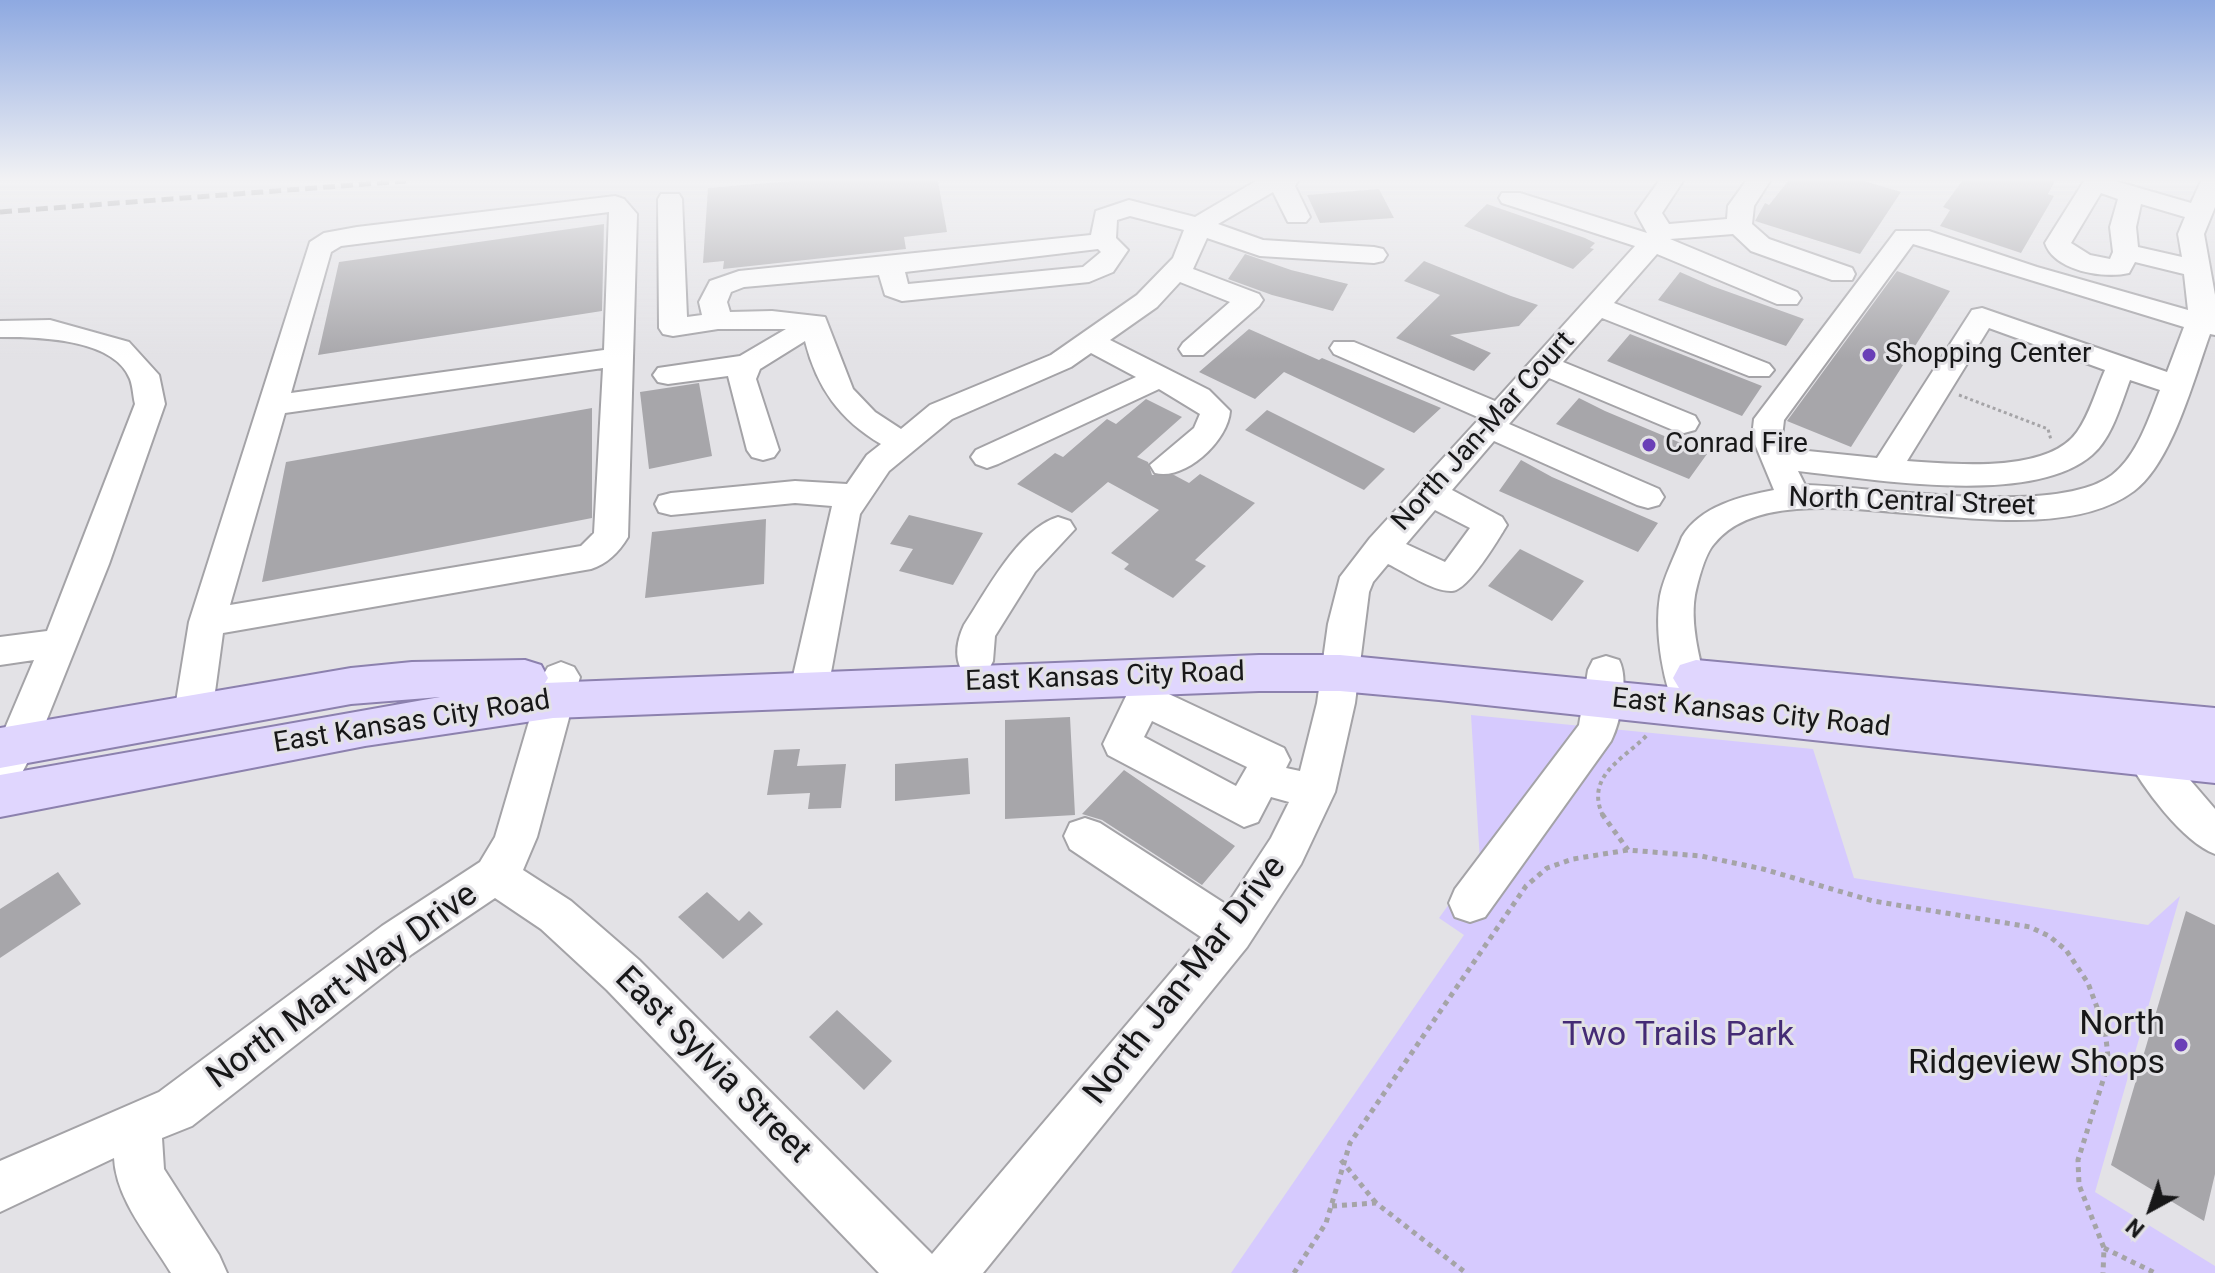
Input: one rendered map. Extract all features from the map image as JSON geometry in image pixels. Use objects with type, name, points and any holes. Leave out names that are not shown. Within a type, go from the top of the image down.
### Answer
[{"type":"main road","name":"East Kansas City Road","points":[[6,756],[193,714],[351,686],[412,680],[557,688],[811,678],[975,661],[1341,662],[1690,692],[2215,727]]},
{"type":"main road","name":"East Kansas City Road","points":[[811,678],[1142,687],[1341,662]]},
{"type":"main road","name":"East Kansas City Road","points":[[0,796],[557,688]]},
{"type":"main road","name":"East Kansas City Road","points":[[1690,692],[2215,763]]},
{"type":"street","points":[[193,714],[207,622],[319,248],[331,240]]},
{"type":"street","points":[[207,622],[591,557],[611,537],[623,240]]},
{"type":"street","points":[[671,240],[673,328],[718,321],[772,319],[815,323]]},
{"type":"street","points":[[718,321],[713,302],[720,287],[739,279],[890,266],[895,289],[902,293],[1089,274],[1104,266],[1115,250],[1111,240]]},
{"type":"street","points":[[811,678],[844,513],[878,463],[900,442],[961,401],[1037,372],[1092,342],[1153,296],[1177,272],[1193,240]]},
{"type":"street","points":[[1239,240],[1260,248],[1374,255]]},
{"type":"street","name":"North Jan-Mar Court","points":[[1341,662],[1348,599],[1357,577],[1655,240]]},
{"type":"street","points":[[1662,240],[1787,298]]},
{"type":"street","points":[[1755,240],[1760,245],[1842,274]]},
{"type":"street","points":[[1793,495],[1780,459],[1767,437],[1769,419],[1902,240]]},
{"type":"street","points":[[1933,240],[2028,273],[2208,325]]},
{"type":"street","points":[[2060,240],[2058,243],[2068,255],[2111,268],[2120,267],[2126,252],[2125,240]]},
{"type":"street","name":"North Central Street","points":[[1690,692],[1678,634],[1677,595],[1690,554],[1722,516],[1755,501],[1793,495],[2003,511],[2051,509],[2092,500],[2119,487],[2138,469],[2174,385],[2208,325],[2192,240]]},
{"type":"street","points":[[2126,252],[2195,268]]},
{"type":"street","points":[[1177,272],[1249,300],[1193,349]]},
{"type":"street","points":[[1597,306],[1759,370]]},
{"type":"street","points":[[1887,468],[1982,316],[2174,385]]},
{"type":"street","points":[[668,375],[748,364],[815,323]]},
{"type":"street","points":[[815,323],[826,370],[844,402],[858,417],[900,442]]},
{"type":"street","points":[[0,329],[50,328],[119,348],[144,375],[150,404],[92,564],[6,756]]},
{"type":"street","points":[[1092,342],[1198,397],[1215,411],[1216,420],[1210,430],[1166,465]]},
{"type":"street","points":[[1344,348],[1648,497]]},
{"type":"street","points":[[272,405],[618,357]]},
{"type":"street","points":[[748,364],[741,379],[763,450]]},
{"type":"street","points":[[1544,365],[1684,423]]},
{"type":"street","points":[[1780,459],[2022,474],[2059,463],[2081,448],[2121,366]]},
{"type":"street","points":[[987,457],[1160,377]]},
{"type":"street","points":[[671,504],[795,492],[854,496]]},
{"type":"street","points":[[1382,547],[1451,579],[1490,525],[1431,493]]},
{"type":"street","points":[[975,661],[977,635],[1023,563],[1058,529]]},
{"type":"street","points":[[0,651],[58,643]]},
{"type":"street","name":"North Jan-Mar Drive","points":[[950,1273],[1232,933],[1273,877],[1300,830],[1315,792],[1341,662]]},
{"type":"street","points":[[1470,903],[1597,730],[1604,684]]},
{"type":"street","points":[[1142,687],[1270,760],[1261,778],[1244,810],[1122,744],[1142,687]]},
{"type":"street","name":"North Mart-Way Drive","points":[[0,1187],[84,1146],[137,1126],[196,1094],[397,940],[495,875],[508,858],[516,837],[557,688]]},
{"type":"street","points":[[2146,756],[2173,792],[2215,836]]},
{"type":"street","points":[[1261,778],[1315,792]]},
{"type":"street","points":[[1085,836],[1232,933]]},
{"type":"street","name":"East Sylvia Street","points":[[495,875],[556,915],[623,975],[915,1273]]},
{"type":"street","points":[[137,1126],[140,1176],[201,1273]]},
{"type":"path","points":[[1939,385],[2048,429],[2059,463]]},
{"type":"path","points":[[1628,850],[1603,821],[1595,803],[1612,764],[1648,734]]},
{"type":"path","points":[[1294,1273],[1332,1206],[1334,1181],[1341,1160],[1526,886],[1547,868],[1573,859],[1628,850],[1701,856],[1763,869],[1924,912],[2030,927],[2066,950],[2088,983],[2105,1029],[2108,1057],[2078,1160],[2079,1185],[2104,1248],[2103,1273]]},
{"type":"path","points":[[1341,1160],[1376,1203],[1466,1273]]},
{"type":"path","points":[[1332,1206],[1376,1203]]},
{"type":"path","points":[[2104,1248],[2155,1273]]},
{"type":"green space","name":"Two Trails Park","points":[[1471,715],[1813,749],[1854,878],[2148,925],[2180,896],[2095,1192],[2215,1266],[2215,1273],[1231,1273],[1464,935],[1439,918],[1480,861]]},
{"type":"building","points":[[490,240],[604,240],[602,311],[318,355],[339,262]]},
{"type":"building","points":[[705,240],[905,240],[906,249],[723,269],[724,261],[703,263]]},
{"type":"building","points":[[1501,240],[1590,240],[1595,243],[1590,248],[1594,249],[1573,269]]},
{"type":"building","points":[[1817,240],[1869,240],[1860,254]]},
{"type":"building","points":[[1983,240],[2028,240],[2021,253]]},
{"type":"building","points":[[1245,254],[1291,270],[1348,284],[1333,311],[1272,295],[1228,279]]},
{"type":"building","points":[[1424,261],[1538,305],[1519,326],[1450,335],[1491,353],[1474,371],[1396,338],[1440,295],[1404,281]]},
{"type":"building","name":"Shopping Center","points":[[1897,271],[1950,291],[1851,447],[1787,421]]},
{"type":"building","points":[[1680,272],[1804,319],[1786,346],[1658,300]]},
{"type":"building","points":[[1249,329],[1441,408],[1414,433],[1284,372],[1255,399],[1199,372]]},
{"type":"building","points":[[1630,334],[1762,386],[1742,416],[1607,361]]},
{"type":"building","points":[[699,383],[712,456],[649,469],[640,392]]},
{"type":"building","name":"Conrad Fire","points":[[1579,398],[1707,454],[1689,479],[1556,424]]},
{"type":"building","points":[[1146,399],[1182,417],[1137,457],[1148,462],[1152,475],[1174,475],[1189,483],[1200,474],[1255,503],[1195,560],[1206,566],[1173,598],[1124,569],[1129,564],[1111,553],[1159,510],[1108,482],[1072,513],[1017,484],[1055,453],[1063,457],[1107,419],[1116,424]]},
{"type":"building","points":[[592,408],[592,518],[262,582],[286,462]]},
{"type":"building","points":[[1267,410],[1385,469],[1364,490],[1245,430]]},
{"type":"building","points":[[1521,460],[1552,477],[1658,523],[1638,552],[1499,491]]},
{"type":"building","points":[[909,515],[983,533],[953,585],[899,571],[913,549],[890,544]]},
{"type":"building","points":[[766,519],[764,584],[645,598],[652,532]]},
{"type":"building","points":[[1520,549],[1584,581],[1552,621],[1488,586]]},
{"type":"building","points":[[1070,717],[1075,815],[1005,819],[1005,720]]},
{"type":"building","points":[[800,749],[797,766],[846,764],[841,808],[808,809],[810,793],[767,795],[774,750]]},
{"type":"building","points":[[968,758],[970,794],[895,801],[895,764]]},
{"type":"building","points":[[1124,770],[1235,846],[1202,885],[1102,820],[1082,814]]},
{"type":"building","points":[[58,872],[81,904],[0,958],[0,909]]},
{"type":"building","points":[[707,892],[739,921],[749,911],[763,924],[723,959],[678,917]]},
{"type":"building","name":"North Ridgeview Shops","points":[[2186,911],[2215,925],[2215,1174],[2204,1221],[2111,1165]]},
{"type":"building","points":[[837,1010],[892,1061],[864,1090],[809,1037]]},
{"type":"place","name":"Shopping Center","points":[[1869,355]]},
{"type":"place","name":"Conrad Fire","points":[[1649,445]]},
{"type":"place","name":"North Ridgeview Shops","points":[[2181,1045]]}]
